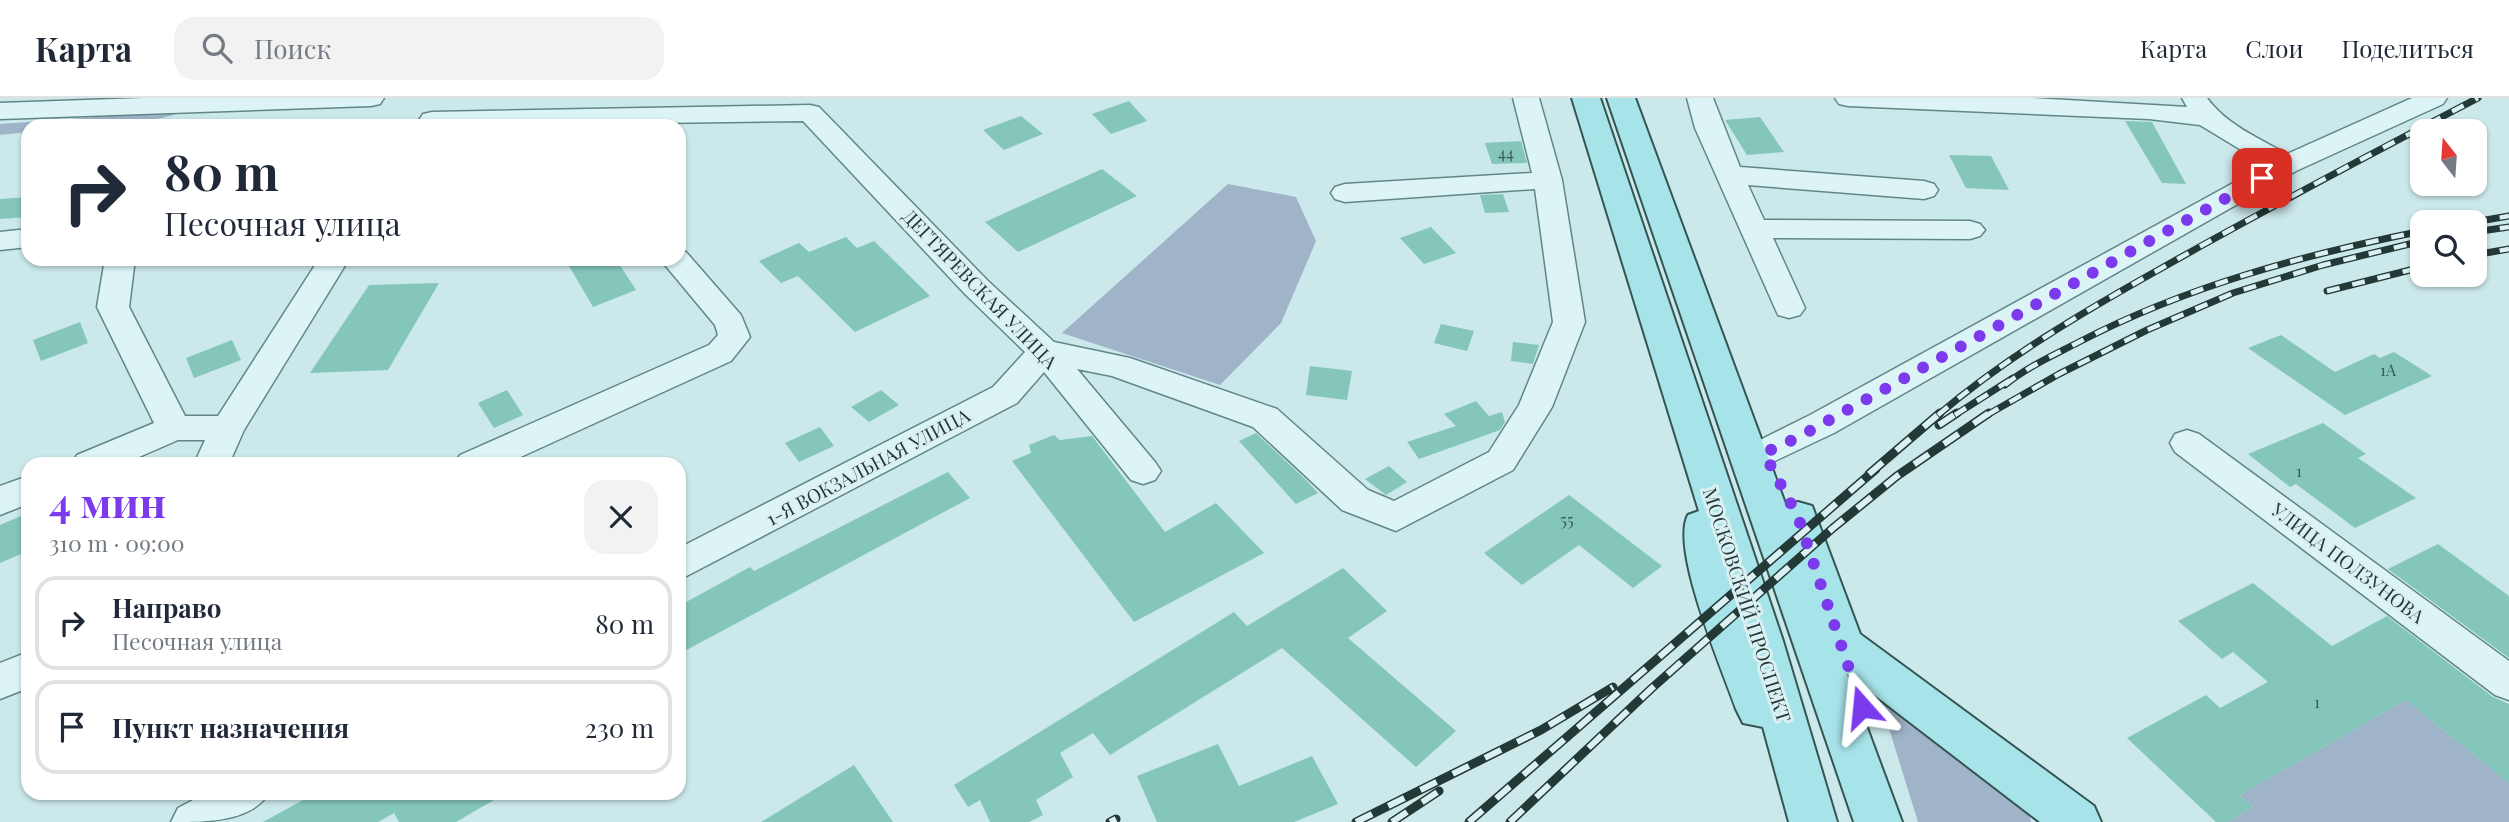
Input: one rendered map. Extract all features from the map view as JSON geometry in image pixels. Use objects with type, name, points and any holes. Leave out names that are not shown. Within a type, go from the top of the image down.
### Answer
[{"type":"main road","name":"МОСКОВСКИЙ ПРОСПЕКТ","points":[[1586,98],[1761,640],[1813,822]]},
{"type":"main road","points":[[1621,98],[1878,822]]},
{"type":"main road","points":[[1714,360],[1798,517],[1879,763],[1892,822]]},
{"type":"main road","name":"МОСКОВСКИЙ ПРОСПЕКТ","points":[[1679,390],[1714,589],[1738,659],[1807,822]]},
{"type":"main road","points":[[1806,618],[2077,822]]},
{"type":"street","points":[[0,111],[76,102],[371,98]]},
{"type":"street","points":[[1044,351],[1118,366],[1265,418],[1355,500],[1396,517],[1501,461],[1535,407],[1569,321],[1548,180],[1526,98]]},
{"type":"street","points":[[1700,98],[1709,128],[1789,308]]},
{"type":"street","points":[[1848,98],[2149,111],[2200,108],[2286,165]]},
{"type":"street","points":[[1764,453],[1811,431],[2286,165],[2434,98]]},
{"type":"street","points":[[616,119],[810,106]]},
{"type":"street","name":"ДЕГТЯРЕВСКАЯ УЛИЦА","points":[[810,106],[976,286],[1044,351],[1143,471]]},
{"type":"street","points":[[433,115],[494,119]]},
{"type":"street","points":[[1731,175],[1924,190]]},
{"type":"street","points":[[1345,194],[1548,180]]},
{"type":"street","points":[[1756,229],[1970,230]]},
{"type":"street","points":[[0,241],[21,239]]},
{"type":"street","points":[[119,266],[113,307],[174,428]]},
{"type":"street","points":[[214,457],[228,428],[330,266]]},
{"type":"street","points":[[488,457],[720,353],[734,337],[730,323],[681,266]]},
{"type":"street","name":"1-Я ВОКЗАЛЬНАЯ УЛИЦА","points":[[686,561],[1005,395],[1044,351]]},
{"type":"street","points":[[106,457],[174,428],[228,428]]},
{"type":"street","name":"УЛИЦА ПОЛЗУНОВА","points":[[2187,443],[2509,683]]},
{"type":"street","points":[[0,501],[21,492]]},
{"type":"street","points":[[0,682],[21,672]]},
{"type":"street","points":[[193,822],[234,800]]},
{"type":"shaded area","points":[[168,112],[174,115],[156,119],[70,119]]},
{"type":"shaded area","points":[[21,122],[21,133],[0,135],[0,124]]},
{"type":"shaded area","points":[[1228,184],[1296,197],[1316,241],[1281,323],[1220,385],[1062,333]]},
{"type":"shaded area","points":[[1878,693],[2027,801],[2031,822],[1918,822]]},
{"type":"shaded area","points":[[2406,700],[2509,783],[2509,822],[2228,822],[2253,807],[2240,795]]},
{"type":"building","points":[[1129,101],[1147,121],[1111,134],[1092,114]]},
{"type":"building","points":[[1021,116],[1043,134],[1004,150],[983,130]]},
{"type":"building","points":[[1760,117],[1784,152],[1747,155],[1725,120]]},
{"type":"building","points":[[2125,121],[2152,122],[2186,184],[2162,183]]},
{"type":"building","points":[[1521,141],[1527,163],[1492,164],[1485,143]]},
{"type":"building","points":[[1949,155],[1991,156],[2009,190],[1966,188]]},
{"type":"building","points":[[1102,169],[1137,196],[1018,252],[985,222]]},
{"type":"building","points":[[1503,194],[1509,212],[1485,213],[1480,195]]},
{"type":"building","points":[[21,198],[21,218],[0,219],[0,199]]},
{"type":"building","points":[[1431,227],[1456,253],[1424,264],[1400,238]]},
{"type":"building","points":[[846,237],[857,248],[874,241],[930,296],[855,332],[798,276],[781,283],[759,261],[799,243],[809,252]]},
{"type":"building","points":[[569,266],[621,266],[636,290],[593,307]]},
{"type":"building","points":[[439,283],[388,370],[310,373],[369,285]]},
{"type":"building","points":[[80,322],[88,343],[41,361],[33,340]]},
{"type":"building","points":[[1441,324],[1474,331],[1467,351],[1434,343]]},
{"type":"building","points":[[2281,335],[2335,372],[2374,354],[2380,358],[2394,352],[2432,376],[2345,415],[2248,348]]},
{"type":"building","points":[[232,340],[241,360],[194,378],[186,358]]},
{"type":"building","points":[[1513,342],[1539,345],[1533,364],[1511,361]]},
{"type":"building","points":[[1310,366],[1352,371],[1347,400],[1306,395]]},
{"type":"building","points":[[507,390],[523,415],[494,428],[478,403]]},
{"type":"building","points":[[881,390],[899,405],[869,422],[851,407]]},
{"type":"building","points":[[1476,401],[1489,416],[1502,412],[1505,422],[1500,430],[1419,459],[1407,442],[1456,426],[1444,414]]},
{"type":"building","points":[[2323,423],[2366,454],[2358,458],[2416,498],[2355,528],[2296,484],[2290,487],[2248,454]]},
{"type":"building","points":[[820,427],[834,446],[799,462],[785,443]]},
{"type":"building","points":[[1256,433],[1318,493],[1296,504],[1239,441]]},
{"type":"building","points":[[1054,435],[1060,440],[1092,436],[1165,532],[1216,503],[1264,553],[1134,622],[1012,461],[1031,453],[1029,445]]},
{"type":"building","points":[[1389,466],[1407,482],[1386,495],[1365,479]]},
{"type":"building","points":[[948,472],[970,498],[686,650],[686,602],[750,567],[754,571]]},
{"type":"building","points":[[1569,495],[1662,566],[1633,588],[1579,545],[1522,585],[1484,553]]},
{"type":"building","points":[[21,516],[21,554],[0,563],[0,525]]},
{"type":"building","points":[[2438,544],[2509,596],[2509,658],[2388,569]]},
{"type":"building","points":[[1343,568],[1387,611],[1348,638],[1456,731],[1416,767],[1282,648],[1110,755],[1093,733],[1060,753],[1073,777],[1036,800],[1043,815],[1029,822],[990,822],[980,800],[968,807],[954,785],[1234,612],[1247,626]]},
{"type":"building","points":[[2253,583],[2332,646],[2387,616],[2493,697],[2509,704],[2509,783],[2406,700],[2240,795],[2253,807],[2228,822],[2216,822],[2127,738],[2206,695],[2220,708],[2268,682],[2233,652],[2222,659],[2178,621]]},
{"type":"building","points":[[1218,744],[1239,786],[1312,756],[1338,804],[1294,822],[1157,822],[1137,776]]},
{"type":"building","points":[[854,765],[893,822],[761,822]]},
{"type":"building","points":[[303,800],[494,800],[456,822],[399,822],[394,813],[378,822],[263,822]]},
{"type":"railway","points":[[1938,415],[2017,355],[2102,302],[2278,204],[2478,98]]},
{"type":"railway","points":[[2487,220],[2509,216]]},
{"type":"railway","points":[[2487,230],[2509,227]]},
{"type":"railway","points":[[2005,385],[2041,362],[2161,304],[2246,274],[2410,234]]},
{"type":"railway","points":[[1987,415],[2059,374],[2147,330],[2233,293],[2323,265],[2410,244]]},
{"type":"railway","points":[[2487,253],[2509,249]]},
{"type":"railway","points":[[2327,291],[2410,270]]},
{"type":"railway","points":[[1955,415],[2013,378]]},
{"type":"railway","points":[[1869,474],[1940,413]]},
{"type":"railway","points":[[1939,425],[1957,413]]},
{"type":"railway","points":[[1510,822],[1652,688],[1833,528],[1897,476],[1989,413]]},
{"type":"railway","points":[[1469,822],[1876,469]]},
{"type":"railway","points":[[1356,822],[1541,730],[1613,687]]},
{"type":"railway","points":[[1392,822],[1439,791]]},
{"type":"railway","points":[[1110,822],[1116,819]]},
{"type":"route","points":[[1862,707],[1822,580],[1798,517],[1764,453],[1799,437],[2262,178]]}]
